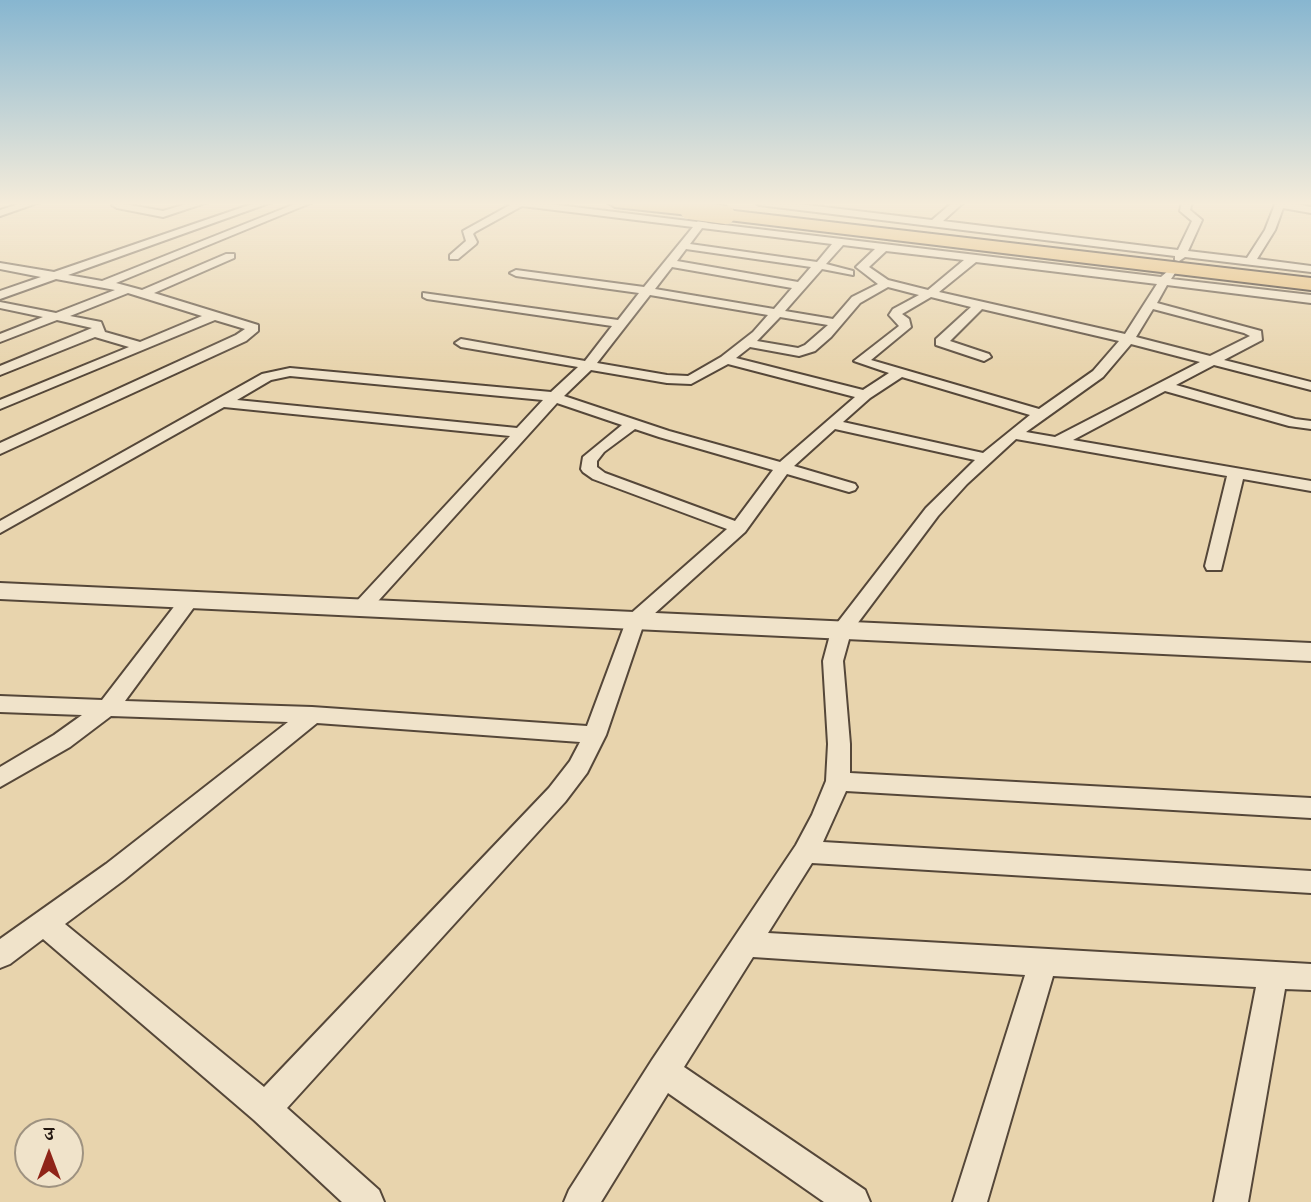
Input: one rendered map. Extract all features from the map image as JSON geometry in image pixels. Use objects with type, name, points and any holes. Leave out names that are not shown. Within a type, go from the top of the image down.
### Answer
[{"type":"highway","points":[[1109,258],[1311,284]]},
{"type":"highway","points":[[1154,258],[1311,276]]},
{"type":"street","points":[[1,303],[59,276],[109,258]]},
{"type":"street","points":[[105,284],[169,258]]},
{"type":"street","points":[[144,293],[225,258]]},
{"type":"street","points":[[363,606],[554,397],[589,363],[674,258]]},
{"type":"street","points":[[770,258],[818,265],[849,273]]},
{"type":"street","points":[[461,343],[589,363],[678,381],[691,380],[726,360],[746,343],[825,258]]},
{"type":"street","points":[[872,258],[862,267],[884,283],[933,292],[1128,339],[1311,386]]},
{"type":"street","points":[[974,258],[933,292],[897,312],[895,315],[905,322],[905,327],[862,359],[864,364],[1042,414]]},
{"type":"street","points":[[985,258],[1167,277],[1311,299]]},
{"type":"street","points":[[1211,258],[1311,269]]},
{"type":"street","points":[[1250,262],[1252,258]]},
{"type":"street","points":[[671,262],[799,286]]},
{"type":"street","points":[[0,449],[241,338],[254,328],[128,289],[4,268]]},
{"type":"street","points":[[516,273],[649,290],[836,323]]},
{"type":"street","points":[[581,1202],[806,852],[824,816],[838,781],[839,744],[833,661],[841,631],[932,512],[986,458],[1013,434],[1098,374],[1128,339],[1167,277]]},
{"type":"street","points":[[746,343],[805,351],[836,323],[856,300],[884,283]]},
{"type":"street","points":[[0,338],[128,289]]},
{"type":"street","points":[[427,295],[622,324]]},
{"type":"street","points":[[0,371],[96,332],[99,327],[1,303]]},
{"type":"street","points":[[981,304],[941,342],[984,357]]},
{"type":"street","points":[[1057,442],[1213,361],[1257,334],[1148,304]]},
{"type":"street","points":[[0,405],[213,316]]},
{"type":"street","points":[[96,332],[141,346]]},
{"type":"street","points":[[726,360],[865,395]]},
{"type":"street","points":[[0,528],[267,377],[289,372],[554,397],[633,424],[849,487]]},
{"type":"street","points":[[265,1109],[557,796],[579,767],[595,735],[635,620],[739,528],[783,468],[865,395],[899,373]]},
{"type":"street","points":[[1163,386],[1294,423],[1311,425]]},
{"type":"street","points":[[225,403],[522,433]]},
{"type":"street","points":[[633,424],[599,449],[589,460],[589,469],[599,476],[739,528]]},
{"type":"street","points":[[831,424],[986,458]]},
{"type":"street","points":[[1013,434],[1311,486]]},
{"type":"street","points":[[1214,566],[1236,473]]},
{"type":"street","points":[[0,591],[1311,652]]},
{"type":"street","points":[[0,778],[62,741],[108,706],[190,599]]},
{"type":"street","points":[[0,704],[312,715],[595,735]]},
{"type":"street","points":[[0,955],[158,839],[312,715]]},
{"type":"street","points":[[838,781],[1311,808]]},
{"type":"street","points":[[806,852],[1311,882]]},
{"type":"street","points":[[45,924],[265,1109],[368,1202]]},
{"type":"street","points":[[746,944],[1311,977]]},
{"type":"street","points":[[970,1202],[1043,962]]},
{"type":"street","points":[[1231,1202],[1273,975]]},
{"type":"street","points":[[663,1071],[853,1202]]}]
